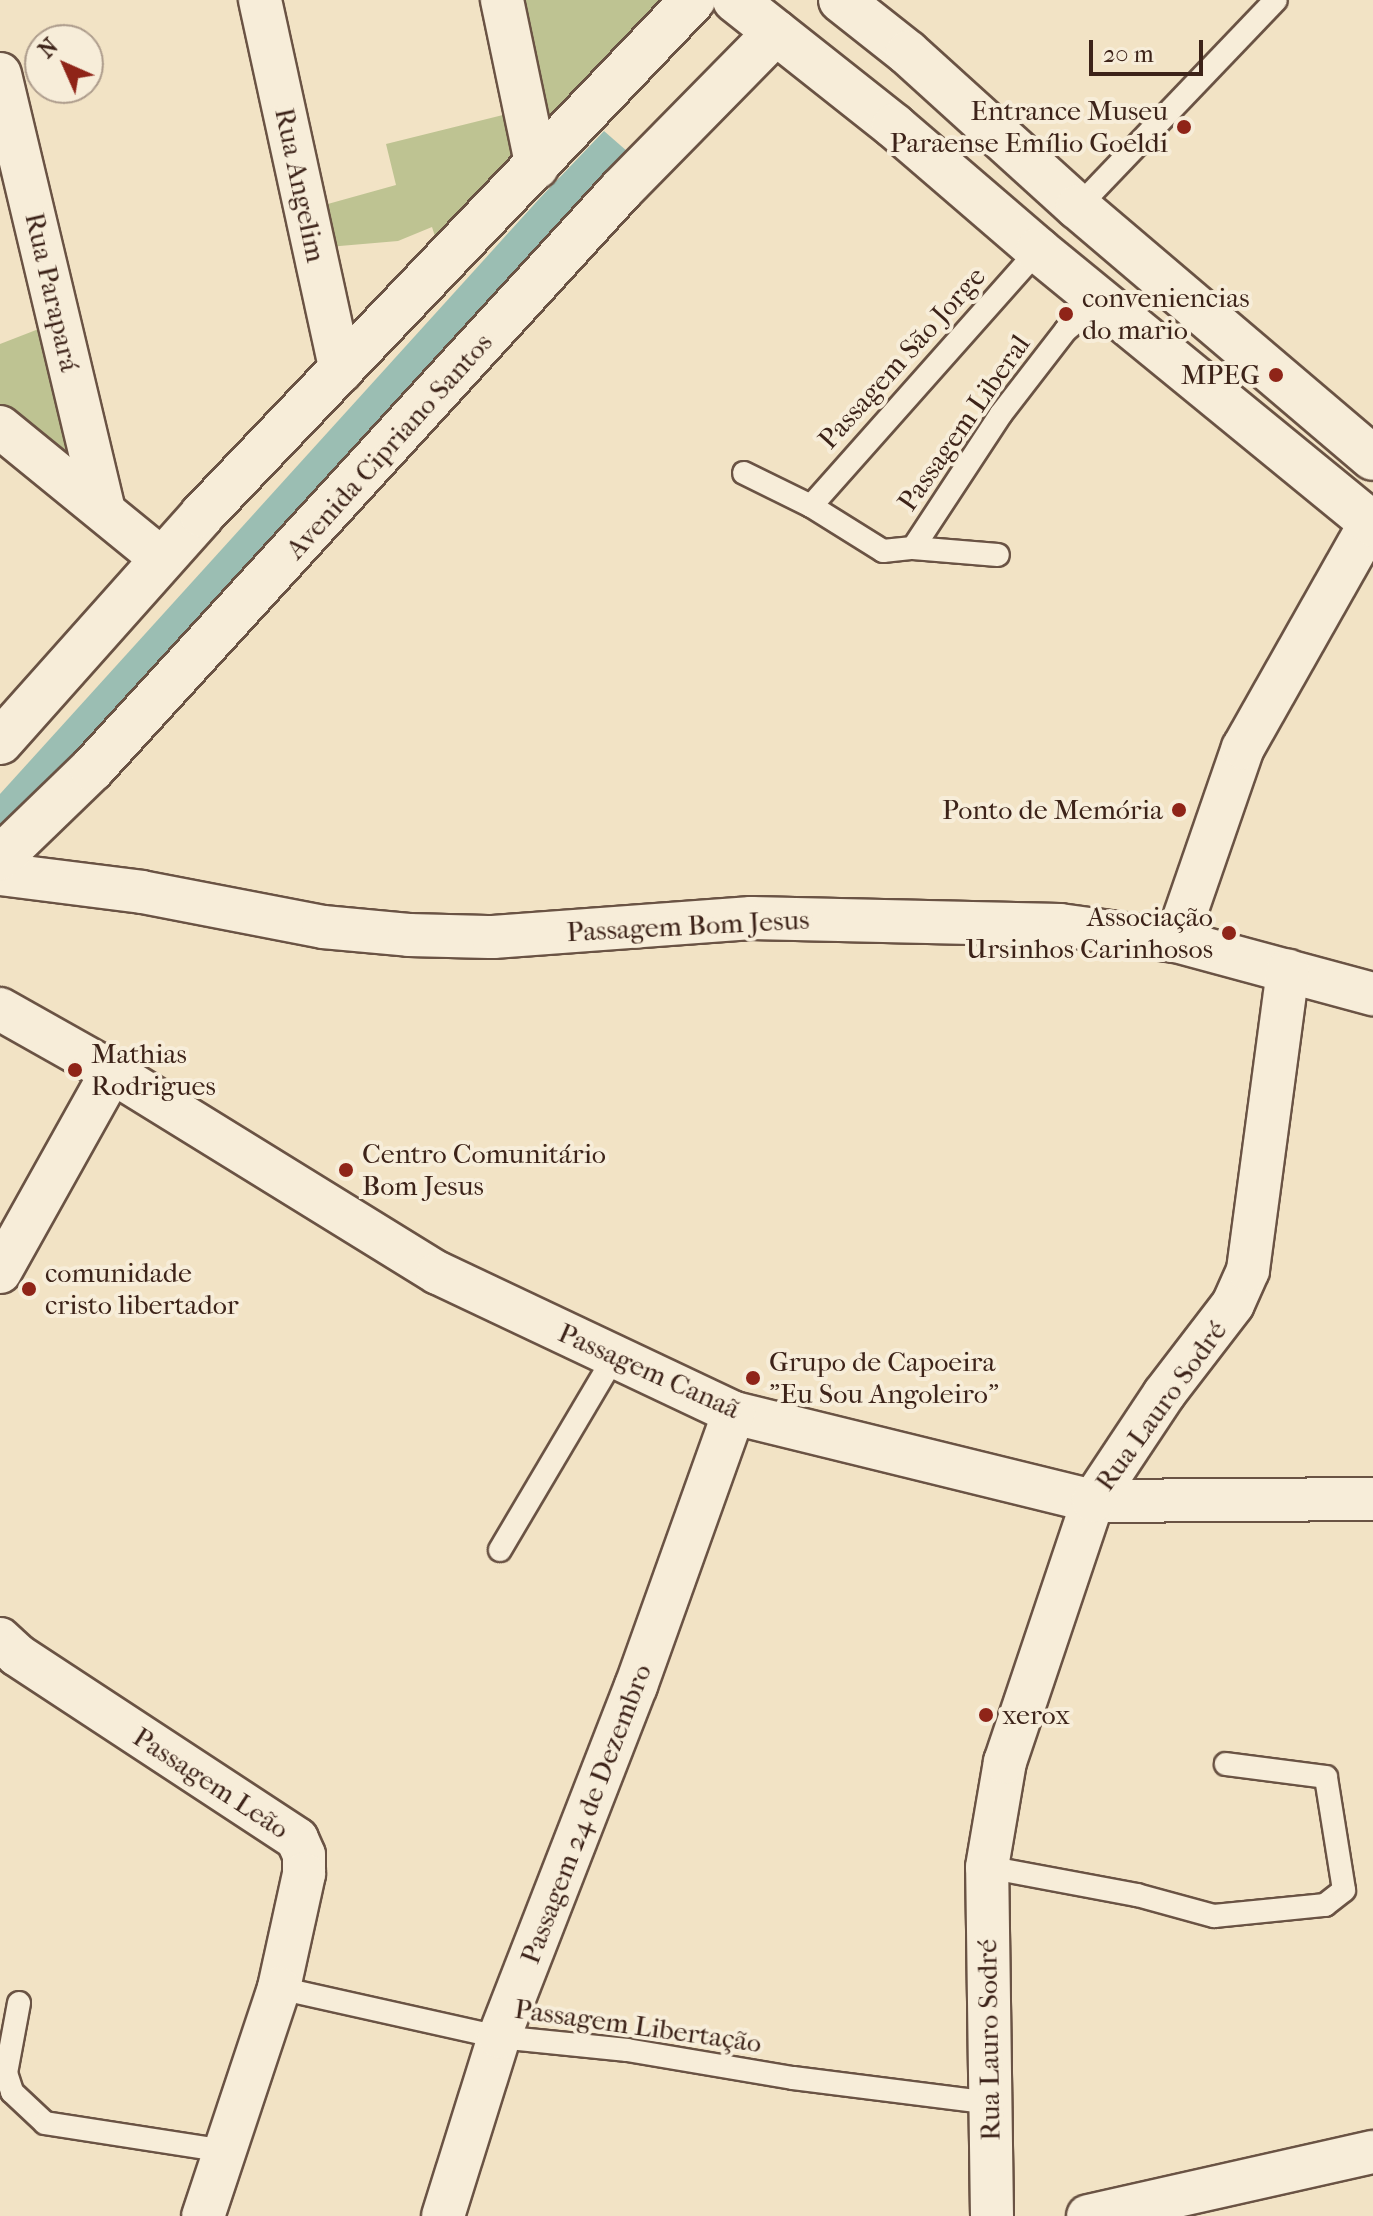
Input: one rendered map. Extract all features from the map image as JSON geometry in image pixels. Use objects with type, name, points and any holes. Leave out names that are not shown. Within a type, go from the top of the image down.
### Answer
[{"type":"street","name":"Rua Angelim","points":[[260,0],[341,371]]},
{"type":"street","points":[[502,0],[537,167]]},
{"type":"street","points":[[0,741],[163,560],[693,0]]},
{"type":"street","points":[[735,0],[894,126],[1038,250],[1372,523],[1243,748],[1176,941]]},
{"type":"street","points":[[841,0],[908,53],[1078,207],[1373,458]]},
{"type":"street","name":"Avenida Cipriano Santos","points":[[0,858],[92,769],[621,190],[776,32]]},
{"type":"street","name":"Rua Parapará","points":[[0,74],[104,510]]},
{"type":"street","points":[[0,427],[163,560]]},
{"type":"street","name":"Passagem Bom Jesus","points":[[0,874],[142,892],[323,927],[409,935],[493,937],[751,918],[1060,925],[1176,941],[1373,994]]},
{"type":"street","name":"Rua Lauro Sodré","points":[[992,2216],[992,2103],[986,1970],[987,1867],[1005,1762],[1093,1501],[1164,1394],[1233,1304],[1248,1270],[1288,971]]},
{"type":"street","name":"Passagem Canaã","points":[[0,1009],[112,1072],[438,1273],[734,1413],[1093,1501],[1373,1499]]},
{"type":"street","points":[[0,1272],[112,1072]]},
{"type":"street","name":"Passagem 24 de Dezembro","points":[[443,2216],[499,2037],[636,1686],[734,1413]]},
{"type":"street","name":"Passagem Leão","points":[[0,1639],[17,1655],[297,1839],[304,1855],[304,1874],[279,1988],[203,2216]]},
{"type":"street","points":[[1088,2216],[1373,2152]]},
{"type":"lane","points":[[1078,207],[1276,0]]},
{"type":"lane","name":"Passagem São Jorge","points":[[811,506],[1038,250]]},
{"type":"lane","name":"Passagem Liberal","points":[[913,548],[1001,414],[1066,330],[1101,301]]},
{"type":"lane","points":[[744,473],[811,506],[883,551],[913,548],[998,555]]},
{"type":"lane","points":[[500,1550],[614,1357]]},
{"type":"lane","points":[[987,1867],[1137,1895],[1214,1916],[1325,1905],[1344,1890],[1326,1777],[1226,1764]]},
{"type":"lane","name":"Passagem Libertação","points":[[279,1988],[499,2037],[627,2050],[793,2078],[992,2103]]},
{"type":"lane","points":[[19,2003],[6,2073],[12,2092],[45,2123],[225,2151]]},
{"type":"green space","points":[[509,0],[677,0],[571,120],[536,127]]},
{"type":"green space","points":[[511,113],[528,168],[441,255],[432,227],[398,241],[328,247],[317,207],[396,185],[386,144]]},
{"type":"green space","points":[[49,325],[92,492],[0,417],[0,344]]},
{"type":"water","points":[[604,131],[636,159],[0,838],[0,794]]},
{"type":"place","name":"Entrance Museu Paraense Emílio Goeldi","points":[[1184,127]]},
{"type":"place","name":"conveniencias do mario","points":[[1066,314]]},
{"type":"place","name":"MPEG","points":[[1276,375]]},
{"type":"place","name":"Ponto de Memória","points":[[1179,810]]},
{"type":"place","name":"Associação Ursinhos Carinhosos","points":[[1229,933]]},
{"type":"place","name":"Mathias Rodrigues","points":[[75,1070]]},
{"type":"place","name":"Centro Comunitário Bom Jesus","points":[[346,1170]]},
{"type":"place","name":"comunidade cristo libertador","points":[[29,1289]]},
{"type":"place","name":"Grupo de Capoeira \"Eu Sou Angoleiro\"","points":[[753,1378]]},
{"type":"place","name":"xerox","points":[[986,1715]]}]
